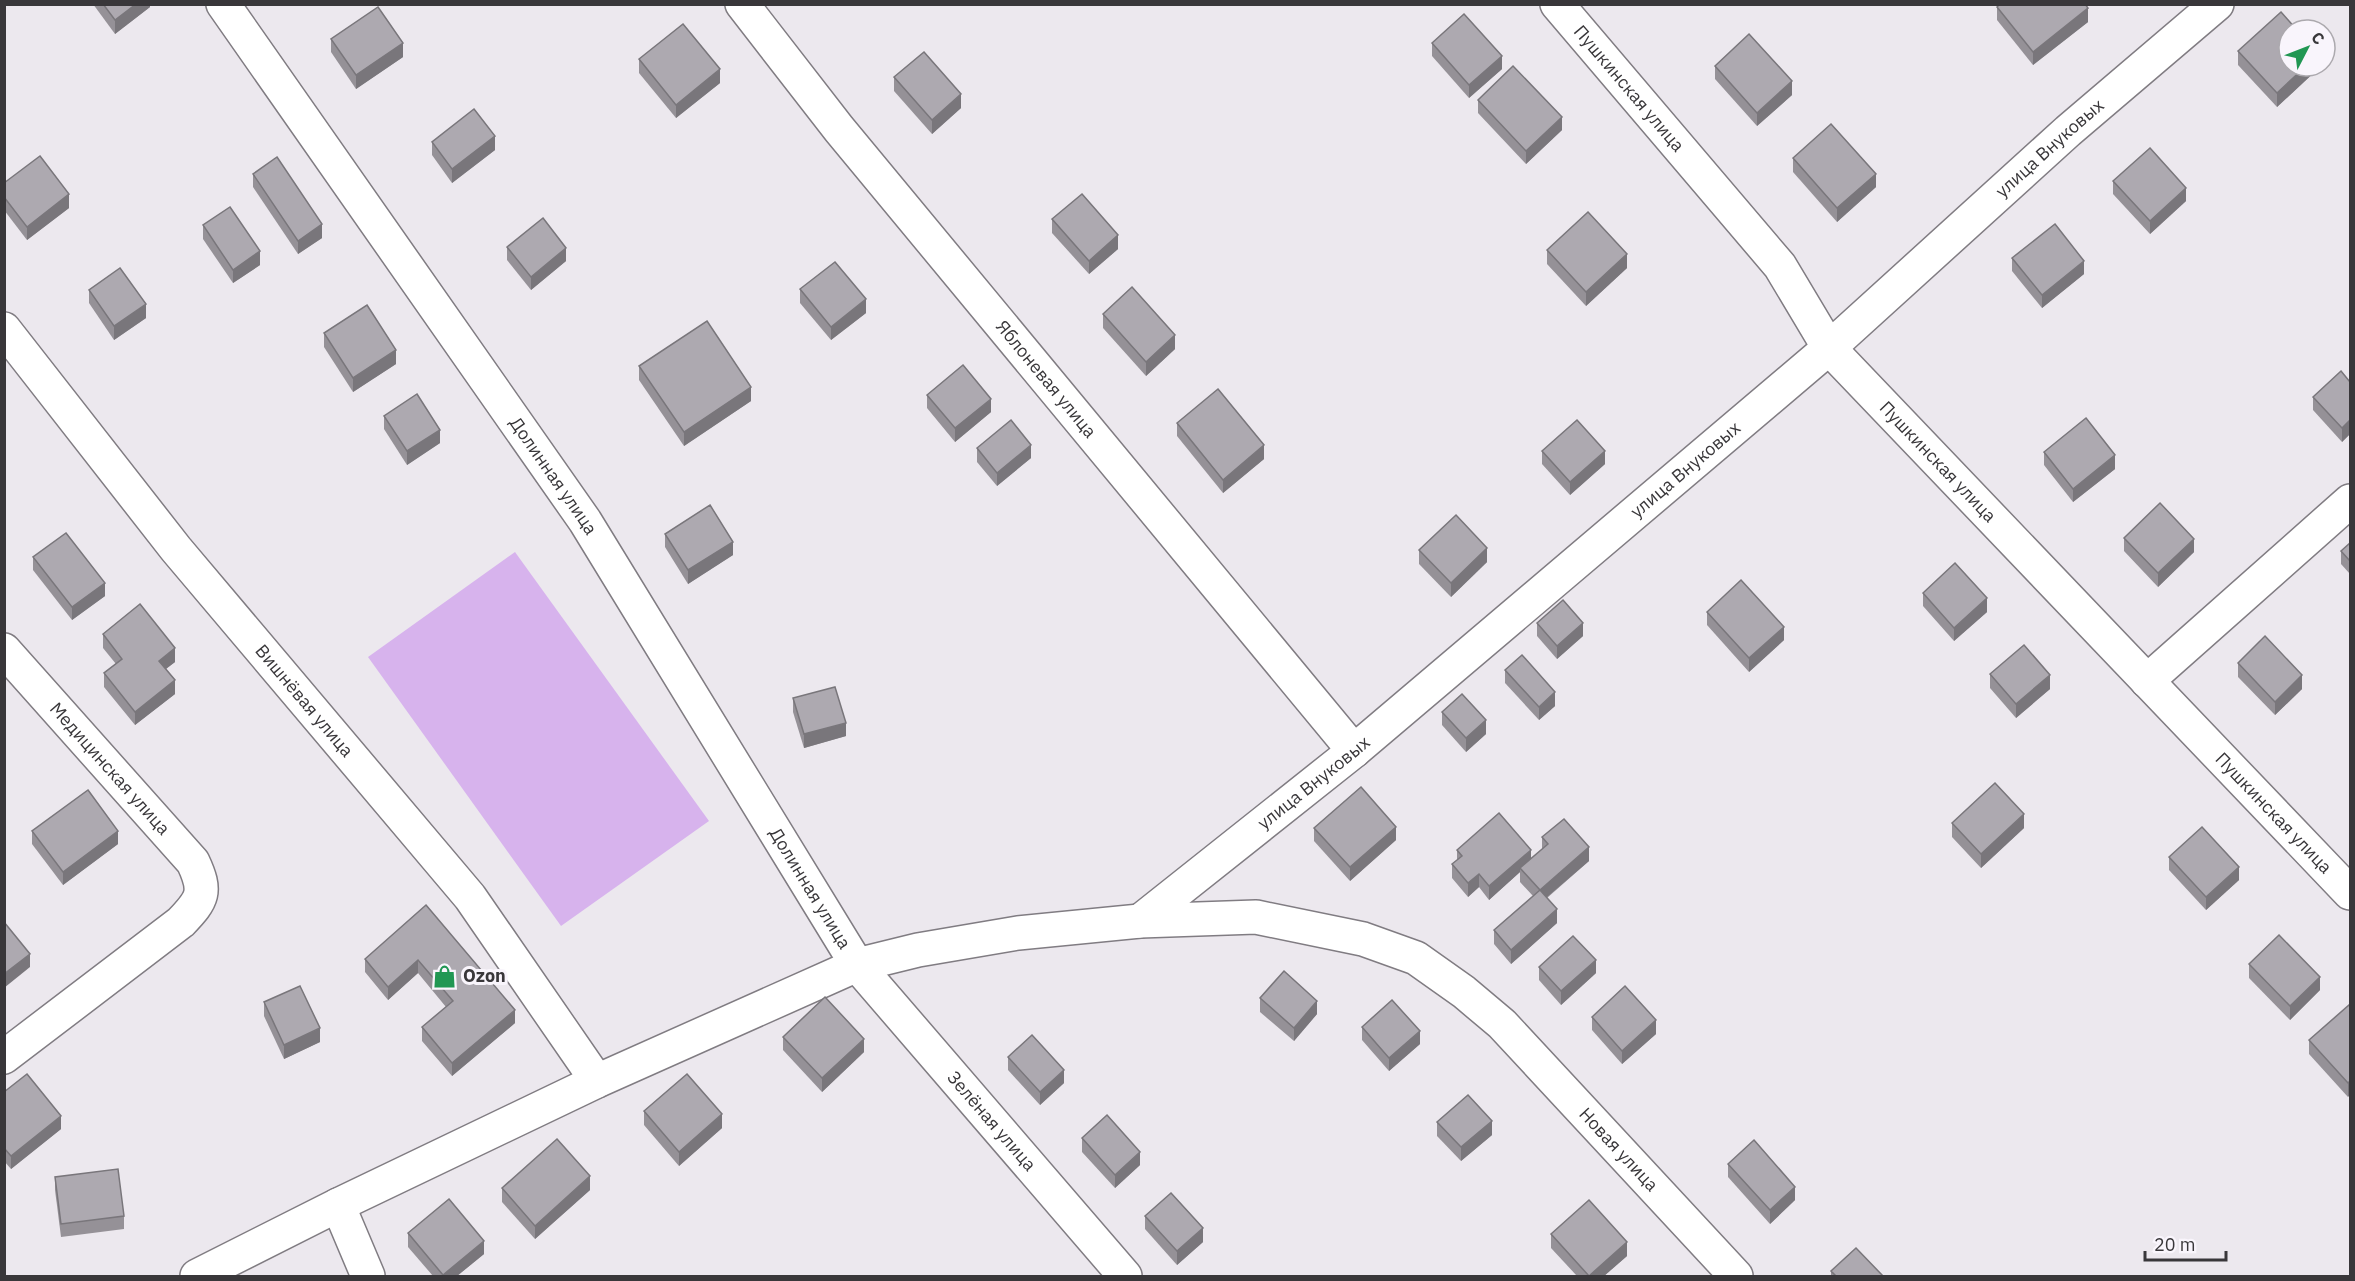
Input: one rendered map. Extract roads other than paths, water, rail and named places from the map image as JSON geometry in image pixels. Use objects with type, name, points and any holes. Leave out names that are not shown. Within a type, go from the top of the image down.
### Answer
[{"type":"street","name":"Долинная улица","points":[[223,4],[585,521],[857,965]]},
{"type":"street","name":"Яблоневая улица","points":[[742,4],[847,138],[1354,751]]},
{"type":"street","name":"Пушкинская улица","points":[[1557,4],[1780,266],[1829,348],[2350,893]]},
{"type":"street","name":"улица Внуковых","points":[[1140,921],[1354,751],[1829,348],[2068,131],[2217,4]]},
{"type":"street","name":"Вишнёвая улица","points":[[4,329],[176,549],[470,897],[597,1080]]},
{"type":"street","points":[[2147,681],[2350,501]]},
{"type":"street","name":"Медицинская улица","points":[[4,650],[193,862],[202,880],[201,895],[193,909],[181,922],[4,1057]]},
{"type":"street","name":"Новая улица","points":[[197,1276],[597,1080],[857,965],[918,950],[1018,933],[1140,921],[1256,917],[1363,939],[1416,958],[1464,992],[1502,1024],[1736,1276]]},
{"type":"street","name":"Зелёная улица","points":[[857,965],[1125,1276]]},
{"type":"street","points":[[338,1205],[368,1276]]},
{"type":"place","name":"Ozon","points":[[445,976]]}]
